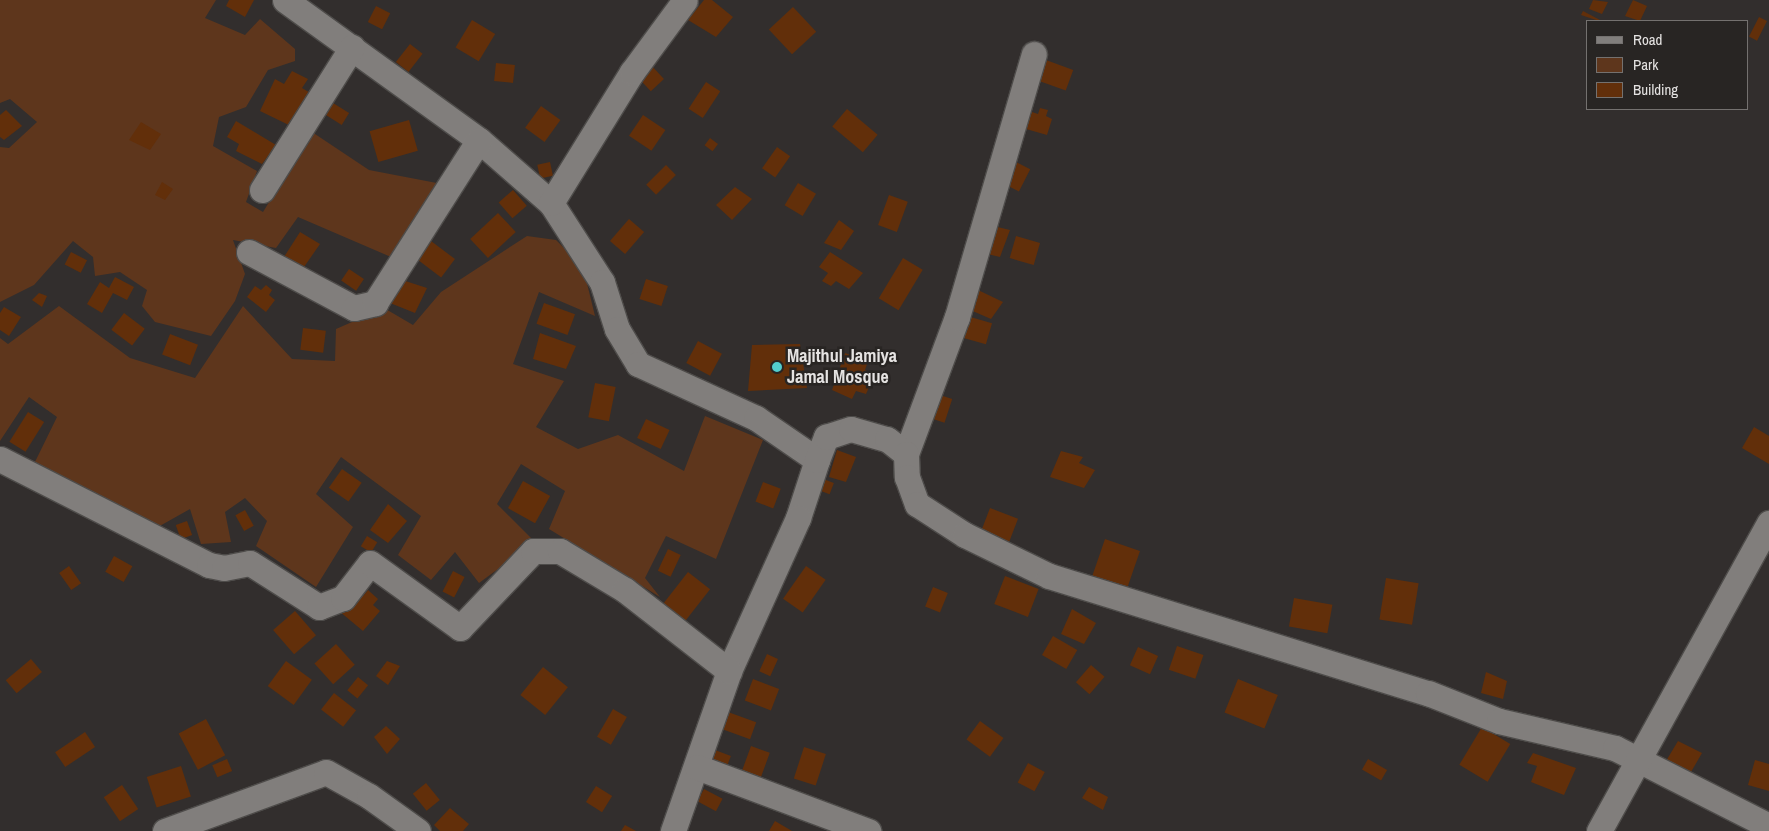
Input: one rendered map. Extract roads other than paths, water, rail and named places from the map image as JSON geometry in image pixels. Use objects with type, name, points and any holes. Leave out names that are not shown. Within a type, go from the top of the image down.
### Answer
[{"type":"street","points":[[285,0],[479,140],[550,202],[602,282],[617,329],[638,364],[756,418],[817,460]]},
{"type":"street","points":[[550,202],[632,72],[685,0]]},
{"type":"street","points":[[262,190],[352,47]]},
{"type":"street","points":[[1034,54],[957,317],[906,454],[907,477],[917,504],[965,535],[1049,576],[1428,693],[1499,721],[1615,748],[1769,826]]},
{"type":"street","points":[[249,252],[354,308],[375,304],[479,140]]},
{"type":"street","points":[[673,831],[698,767],[729,671],[798,518],[826,437],[851,429],[887,439],[906,454]]},
{"type":"street","points":[[0,459],[209,565],[224,568],[250,563],[319,607],[343,598],[370,563],[460,628],[533,551],[560,551],[625,590],[729,671]]},
{"type":"street","points":[[1599,831],[1769,523]]},
{"type":"street","points":[[698,767],[868,831]]},
{"type":"street","points":[[165,831],[326,772],[369,796],[418,831]]},
{"type":"place","name":"Majithul Jamiya Jamal Mosque","points":[[777,367]]}]
